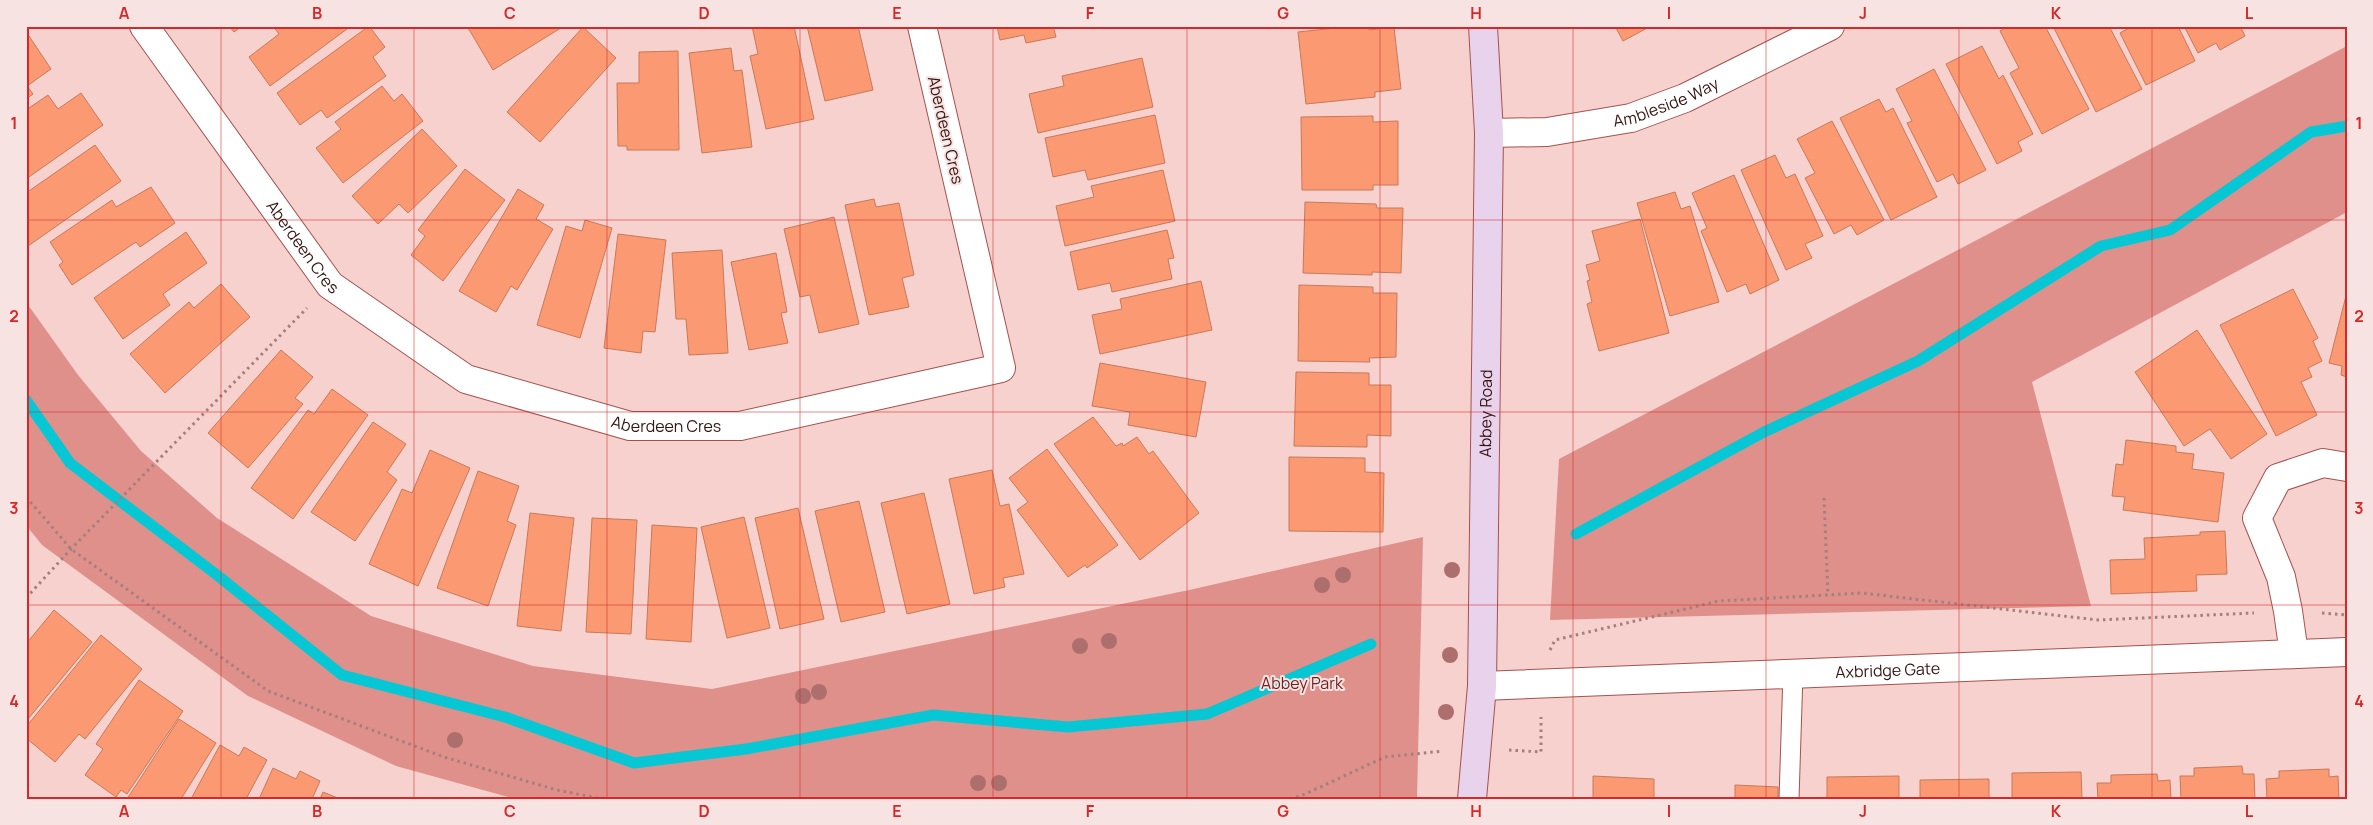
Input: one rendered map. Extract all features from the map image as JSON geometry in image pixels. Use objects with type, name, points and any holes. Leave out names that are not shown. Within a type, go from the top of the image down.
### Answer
[{"type":"street","name":"Aberdeen Cres","points":[[144,26],[330,285],[466,380],[630,426],[740,426],[1001,368],[922,26]]},
{"type":"street","name":"Abbey Road","points":[[1472,799],[1482,686],[1489,133],[1483,26]]},
{"type":"street","name":"Ambleside Way","points":[[1489,133],[1547,132],[1631,118],[1685,98],[1830,26]]},
{"type":"street","points":[[2294,654],[2288,611],[2280,577],[2257,518],[2278,478],[2323,463],[2347,467]]},
{"type":"street","name":"Axbridge Gate","points":[[1482,686],[2347,652]]},
{"type":"lane","points":[[1789,799],[1793,673]]},
{"type":"path","points":[[26,598],[71,549],[330,285]]},
{"type":"path","points":[[26,497],[71,549],[268,691],[444,757],[557,790],[602,799]]},
{"type":"path","points":[[1824,498],[1828,595]]},
{"type":"path","points":[[1541,684],[1544,665],[1555,640],[1719,601],[1862,593],[2098,620],[2288,611],[2347,615]]},
{"type":"path","points":[[1290,799],[1303,795],[1385,756],[1422,753]]},
{"type":"green space","points":[[2347,46],[2347,212],[2032,382],[2091,606],[1550,620],[1559,459]]},
{"type":"green space","name":"Abbey Park","points":[[26,302],[78,375],[141,451],[217,518],[371,616],[533,666],[712,689],[1189,590],[1423,537],[1417,799],[515,799],[396,766],[248,696],[42,545],[26,525]]},
{"type":"building","points":[[229,26],[242,26],[234,32]]},
{"type":"building","points":[[273,26],[351,26],[270,86],[249,57],[279,34]]},
{"type":"building","points":[[369,26],[385,47],[373,57],[386,76],[327,118],[321,110],[300,125],[277,93]]},
{"type":"building","points":[[467,26],[564,26],[493,70]]},
{"type":"building","points":[[752,26],[794,26],[814,119],[766,129],[750,56],[758,54]]},
{"type":"building","points":[[807,26],[858,26],[873,90],[825,101]]},
{"type":"building","points":[[997,26],[1053,26],[1056,37],[1026,43],[1024,35],[1000,40]]},
{"type":"building","points":[[1369,26],[1369,30],[1394,27],[1401,89],[1375,92],[1375,97],[1306,104],[1298,32]]},
{"type":"building","points":[[1615,26],[1651,26],[1623,41]]},
{"type":"building","points":[[2009,26],[2045,26],[2089,109],[2042,134],[2010,73],[2019,68],[2000,31]]},
{"type":"building","points":[[2053,26],[2109,26],[2142,89],[2096,112]]},
{"type":"building","points":[[2128,26],[2178,26],[2195,61],[2146,85],[2120,33],[2129,28]]},
{"type":"building","points":[[2184,26],[2240,26],[2245,36],[2220,50],[2216,43],[2198,53]]},
{"type":"building","points":[[583,27],[616,58],[540,142],[507,112]]},
{"type":"building","points":[[29,36],[51,69],[27,86],[33,94],[26,99],[26,37]]},
{"type":"building","points":[[1982,46],[1999,79],[2003,75],[2033,134],[2018,142],[2022,151],[1997,164],[1946,64]]},
{"type":"building","points":[[731,48],[734,71],[742,70],[752,147],[702,153],[689,53]]},
{"type":"building","points":[[678,51],[679,150],[627,150],[627,146],[618,146],[617,83],[639,83],[639,52]]},
{"type":"building","points":[[1142,58],[1153,107],[1038,133],[1029,94],[1064,86],[1062,76]]},
{"type":"building","points":[[1934,69],[1986,170],[1958,184],[1953,174],[1937,182],[1907,123],[1912,121],[1896,89]]},
{"type":"building","points":[[382,86],[394,101],[402,94],[423,121],[343,183],[316,148],[341,129],[335,122]]},
{"type":"building","points":[[81,93],[103,125],[26,179],[26,110],[48,95],[58,109]]},
{"type":"building","points":[[1879,99],[1886,112],[1893,108],[1937,197],[1891,220],[1840,118]]},
{"type":"building","points":[[1155,115],[1165,163],[1088,180],[1085,170],[1053,177],[1045,138]]},
{"type":"building","points":[[1373,116],[1373,122],[1398,121],[1398,185],[1373,185],[1373,190],[1302,190],[1301,117]]},
{"type":"building","points":[[1832,121],[1884,220],[1857,235],[1851,225],[1834,234],[1805,178],[1815,173],[1797,139]]},
{"type":"building","points":[[422,129],[457,166],[408,213],[399,204],[378,224],[352,196]]},
{"type":"building","points":[[95,145],[121,181],[28,246],[26,193]]},
{"type":"building","points":[[1775,155],[1786,178],[1795,174],[1823,236],[1805,244],[1812,258],[1786,270],[1741,170]]},
{"type":"building","points":[[465,169],[505,200],[443,281],[411,255],[425,236],[418,230]]},
{"type":"building","points":[[1163,170],[1175,221],[1065,246],[1056,206],[1094,197],[1091,186]]},
{"type":"building","points":[[1734,175],[1779,280],[1750,294],[1746,284],[1727,292],[1701,231],[1707,228],[1692,193]]},
{"type":"building","points":[[151,187],[175,223],[140,247],[136,242],[72,285],[59,265],[63,262],[50,242],[112,200],[116,207]]},
{"type":"building","points":[[518,189],[544,205],[536,219],[553,229],[517,290],[511,286],[496,312],[459,291]]},
{"type":"building","points":[[1675,192],[1681,209],[1690,206],[1719,302],[1670,316],[1637,203]]},
{"type":"building","points":[[874,199],[876,207],[899,203],[914,275],[902,278],[909,307],[869,315],[845,205]]},
{"type":"building","points":[[1305,202],[1376,204],[1377,208],[1403,208],[1401,273],[1372,272],[1372,275],[1303,273]]},
{"type":"building","points":[[834,217],[859,324],[819,333],[810,295],[800,297],[784,229]]},
{"type":"building","points":[[1640,219],[1669,333],[1599,351],[1587,304],[1592,302],[1587,281],[1590,280],[1586,265],[1600,261],[1592,231]]},
{"type":"building","points":[[585,220],[612,228],[580,338],[537,325],[566,226],[582,231]]},
{"type":"building","points":[[1167,230],[1174,258],[1168,259],[1172,279],[1112,292],[1110,283],[1078,290],[1070,252]]},
{"type":"building","points":[[186,232],[207,263],[163,294],[170,305],[123,339],[94,298]]},
{"type":"building","points":[[618,234],[666,240],[655,332],[643,331],[641,353],[604,348]]},
{"type":"building","points":[[722,250],[728,353],[689,355],[686,319],[676,319],[672,253]]},
{"type":"building","points":[[776,253],[787,312],[781,313],[788,343],[749,350],[731,262]]},
{"type":"building","points":[[1201,281],[1212,330],[1100,354],[1092,315],[1122,309],[1120,299]]},
{"type":"building","points":[[221,284],[250,317],[165,393],[130,354],[189,302],[194,308]]},
{"type":"building","points":[[1299,285],[1373,287],[1373,293],[1397,293],[1396,357],[1369,358],[1370,362],[1298,361]]},
{"type":"building","points":[[2293,289],[2318,338],[2313,341],[2322,361],[2308,368],[2312,377],[2301,382],[2317,415],[2276,436],[2220,325]]},
{"type":"building","points":[[2347,292],[2347,377],[2341,375],[2342,366],[2329,363]]},
{"type":"building","points":[[2197,330],[2267,434],[2231,459],[2210,429],[2184,446],[2135,372]]},
{"type":"building","points":[[281,350],[313,377],[295,398],[303,404],[248,468],[208,433]]},
{"type":"building","points":[[1100,363],[1206,382],[1196,437],[1128,425],[1130,412],[1092,406]]},
{"type":"building","points":[[1296,372],[1369,373],[1369,385],[1391,385],[1391,436],[1367,435],[1367,447],[1294,446]]},
{"type":"building","points":[[332,389],[368,415],[293,519],[251,488],[308,410],[314,414]]},
{"type":"building","points":[[1093,417],[1116,446],[1122,443],[1123,446],[1137,437],[1149,454],[1153,451],[1199,513],[1140,560],[1054,444]]},
{"type":"building","points":[[373,422],[406,444],[387,472],[397,480],[355,541],[311,512]]},
{"type":"building","points":[[2126,440],[2176,446],[2176,452],[2194,454],[2192,469],[2224,473],[2218,522],[2123,510],[2125,497],[2112,496],[2116,464],[2123,465]]},
{"type":"building","points":[[1047,449],[1118,545],[1087,568],[1085,565],[1068,577],[1017,510],[1028,502],[1009,478]]},
{"type":"building","points":[[430,450],[470,468],[418,586],[369,564],[402,489],[412,493]]},
{"type":"building","points":[[1289,457],[1365,458],[1365,472],[1384,473],[1383,532],[1289,531]]},
{"type":"building","points":[[992,470],[1000,506],[1009,504],[1024,574],[1003,578],[1005,587],[974,594],[949,479]]},
{"type":"building","points":[[478,471],[519,486],[507,521],[516,525],[488,606],[437,588]]},
{"type":"building","points":[[924,493],[950,604],[907,614],[881,503]]},
{"type":"building","points":[[859,501],[885,612],[841,622],[815,511]]},
{"type":"building","points":[[798,508],[824,619],[780,629],[755,518]]},
{"type":"building","points":[[530,513],[574,518],[561,631],[517,626]]},
{"type":"building","points":[[744,517],[770,628],[727,638],[701,527]]},
{"type":"building","points":[[592,518],[637,520],[631,634],[586,632]]},
{"type":"building","points":[[652,525],[697,528],[691,642],[646,639]]},
{"type":"building","points":[[2225,531],[2227,574],[2196,575],[2197,591],[2111,594],[2110,560],[2145,559],[2144,538],[2200,535],[2200,532]]},
{"type":"building","points":[[54,610],[92,642],[28,719],[26,717],[26,644]]},
{"type":"building","points":[[101,635],[142,669],[85,739],[79,734],[55,762],[26,738],[26,727]]},
{"type":"building","points":[[139,680],[183,711],[127,794],[121,790],[116,797],[85,775],[103,749],[96,744]]},
{"type":"building","points":[[179,719],[216,743],[181,799],[127,799]]},
{"type":"building","points":[[220,745],[239,756],[244,747],[267,760],[246,799],[191,799]]},
{"type":"building","points":[[2242,766],[2243,774],[2254,774],[2255,799],[2181,799],[2180,776],[2194,776],[2194,768]]},
{"type":"building","points":[[273,768],[296,779],[300,771],[320,781],[312,799],[259,799]]},
{"type":"building","points":[[2329,769],[2329,777],[2338,776],[2339,799],[2267,799],[2266,779],[2279,778],[2279,771]]},
{"type":"building","points":[[2081,772],[2082,799],[2012,799],[2012,773]]},
{"type":"building","points":[[2157,774],[2158,781],[2170,780],[2171,799],[2098,799],[2097,783],[2111,783],[2111,775]]},
{"type":"building","points":[[1593,776],[1654,779],[1654,799],[1593,799]]},
{"type":"building","points":[[1899,776],[1899,799],[1827,799],[1827,777]]},
{"type":"building","points":[[1989,779],[1989,799],[1920,799],[1920,780]]},
{"type":"building","points":[[1735,785],[1778,787],[1778,799],[1735,799]]},
{"type":"building","points":[[323,792],[340,799],[320,799]]},
{"type":"waterway","points":[[1576,534],[1764,432],[1918,361],[2101,246],[2170,230],[2311,132],[2347,126]]},
{"type":"waterway","points":[[26,400],[70,463],[217,575],[342,675],[505,717],[634,763],[746,749],[933,715],[1068,727],[1207,714],[1371,644]]}]
